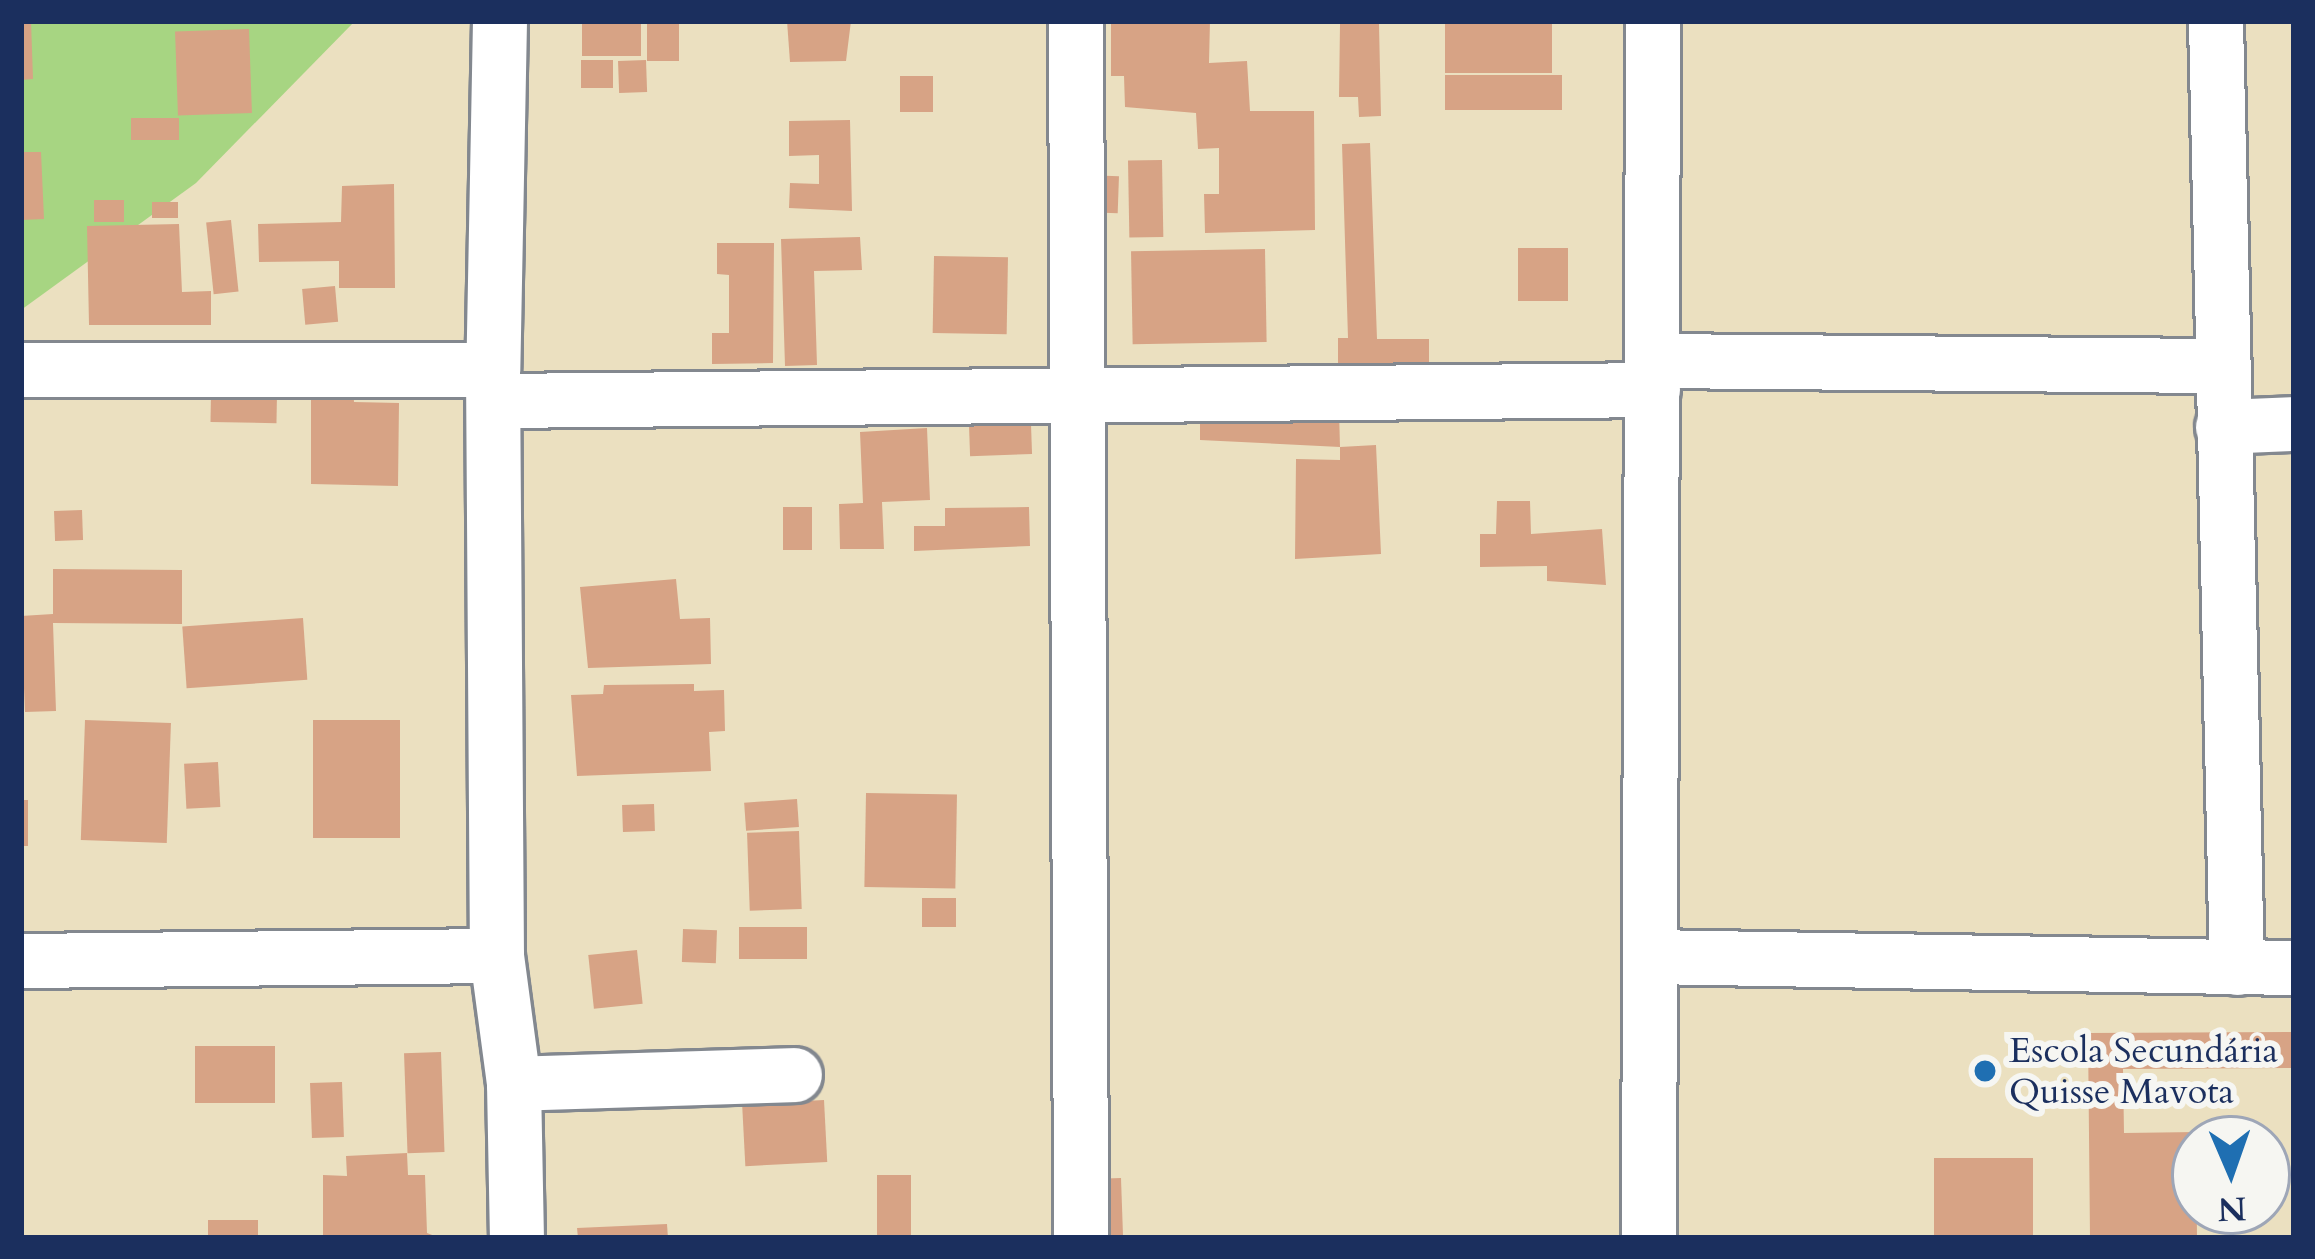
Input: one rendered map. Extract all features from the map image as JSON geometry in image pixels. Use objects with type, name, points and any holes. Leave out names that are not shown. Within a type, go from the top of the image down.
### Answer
[{"type":"street","points":[[500,21],[494,386],[497,956],[514,1084],[518,1238]]},
{"type":"street","points":[[1076,21],[1081,1238]]},
{"type":"street","points":[[1649,1238],[1653,21]]},
{"type":"street","points":[[2216,21],[2218,366],[2236,968]]},
{"type":"street","points":[[21,370],[494,386],[1081,396],[1653,375],[2218,366]]},
{"type":"street","points":[[2223,427],[2294,424]]},
{"type":"street","points":[[21,961],[497,956]]},
{"type":"street","points":[[1650,957],[2294,968]]},
{"type":"street","points":[[514,1084],[795,1075]]},
{"type":"green space","points":[[21,21],[355,21],[196,183],[21,310]]},
{"type":"building","points":[[21,21],[31,21],[33,79],[21,80]]},
{"type":"building","points":[[582,21],[641,21],[641,56],[582,56]]},
{"type":"building","points":[[647,21],[679,21],[679,61],[647,61]]},
{"type":"building","points":[[787,21],[851,21],[846,61],[790,62]]},
{"type":"building","points":[[1111,21],[1210,21],[1209,63],[1247,61],[1250,111],[1314,111],[1315,230],[1205,233],[1204,194],[1219,194],[1219,148],[1198,149],[1196,113],[1125,107],[1124,76],[1111,76]]},
{"type":"building","points":[[1340,24],[1379,24],[1381,116],[1359,117],[1358,97],[1339,97]]},
{"type":"building","points":[[1445,24],[1552,24],[1552,73],[1445,73]]},
{"type":"building","points":[[249,29],[252,113],[178,116],[175,32]]},
{"type":"building","points":[[581,60],[613,60],[613,88],[581,88]]},
{"type":"building","points":[[646,60],[647,92],[619,93],[618,61]]},
{"type":"building","points":[[1445,75],[1562,75],[1562,110],[1445,110]]},
{"type":"building","points":[[900,76],[933,76],[933,112],[900,112]]},
{"type":"building","points":[[131,118],[179,118],[179,140],[131,140]]},
{"type":"building","points":[[850,120],[852,211],[789,208],[790,183],[819,184],[819,155],[789,156],[789,121]]},
{"type":"building","points":[[1370,143],[1377,339],[1429,339],[1429,365],[1338,364],[1338,338],[1348,338],[1342,144]]},
{"type":"building","points":[[21,152],[41,152],[44,219],[21,220]]},
{"type":"building","points":[[1162,160],[1163,237],[1129,238],[1128,161]]},
{"type":"building","points":[[1084,175],[1119,176],[1118,213],[1083,212]]},
{"type":"building","points":[[394,184],[395,288],[339,288],[339,261],[259,262],[258,224],[341,222],[342,186]]},
{"type":"building","points":[[94,200],[124,200],[124,222],[94,222]]},
{"type":"building","points":[[152,202],[178,202],[178,218],[152,218]]},
{"type":"building","points":[[231,220],[239,292],[214,294],[206,223]]},
{"type":"building","points":[[179,224],[182,292],[211,291],[211,325],[89,325],[87,226]]},
{"type":"building","points":[[860,237],[862,270],[814,271],[817,365],[785,366],[781,239]]},
{"type":"building","points":[[717,243],[774,243],[773,363],[712,364],[712,333],[729,333],[729,275],[717,274]]},
{"type":"building","points":[[1518,248],[1568,248],[1568,301],[1518,301]]},
{"type":"building","points":[[1265,249],[1267,342],[1133,344],[1131,251]]},
{"type":"building","points":[[934,256],[1008,257],[1007,334],[933,333]]},
{"type":"building","points":[[335,286],[338,322],[305,325],[302,289]]},
{"type":"building","points":[[353,388],[354,402],[399,403],[398,486],[311,484],[311,389]]},
{"type":"building","points":[[211,393],[277,394],[276,423],[210,422]]},
{"type":"building","points":[[1339,410],[1340,447],[1200,440],[1200,411]]},
{"type":"building","points":[[1031,424],[1032,454],[970,456],[969,426]]},
{"type":"building","points":[[927,428],[930,500],[882,502],[884,549],[840,549],[839,504],[863,503],[860,432]]},
{"type":"building","points":[[1376,445],[1381,554],[1295,559],[1296,459],[1340,460],[1340,447]]},
{"type":"building","points":[[1497,501],[1530,501],[1531,534],[1602,529],[1606,585],[1547,581],[1547,566],[1480,567],[1480,534],[1496,534]]},
{"type":"building","points":[[783,507],[812,507],[812,550],[783,550]]},
{"type":"building","points":[[1029,507],[1030,546],[914,551],[914,526],[945,526],[945,508]]},
{"type":"building","points":[[82,510],[83,540],[55,541],[54,511]]},
{"type":"building","points":[[53,569],[182,570],[182,624],[53,623],[56,711],[25,712],[21,616],[53,614]]},
{"type":"building","points":[[676,579],[680,619],[710,618],[711,664],[588,668],[580,587]]},
{"type":"building","points":[[303,618],[307,680],[187,688],[182,626]]},
{"type":"building","points":[[694,684],[694,691],[724,690],[725,731],[709,732],[711,771],[577,776],[571,695],[603,694],[604,685]]},
{"type":"building","points":[[85,720],[171,723],[167,843],[81,840]]},
{"type":"building","points":[[313,720],[400,720],[400,838],[313,838]]},
{"type":"building","points":[[218,762],[220,807],[186,809],[184,764]]},
{"type":"building","points":[[866,793],[957,795],[955,889],[864,887]]},
{"type":"building","points":[[797,799],[799,827],[746,831],[744,803]]},
{"type":"building","points":[[21,800],[28,800],[28,846],[21,846]]},
{"type":"building","points":[[654,804],[655,831],[623,832],[622,805]]},
{"type":"building","points":[[799,831],[802,909],[750,911],[747,833]]},
{"type":"building","points":[[922,898],[956,898],[956,927],[922,927]]},
{"type":"building","points":[[739,927],[807,927],[807,959],[739,959]]},
{"type":"building","points":[[683,929],[717,930],[716,963],[682,962]]},
{"type":"building","points":[[637,950],[643,1004],[594,1009],[588,955]]},
{"type":"building","points":[[2294,1032],[2294,1068],[2123,1069],[2124,1133],[2171,1132],[2171,1235],[2197,1238],[2090,1238],[2088,1033]]},
{"type":"building","points":[[195,1046],[275,1046],[275,1103],[195,1103]]},
{"type":"building","points":[[441,1052],[444,1152],[408,1153],[404,1053]]},
{"type":"building","points":[[342,1082],[344,1137],[312,1138],[310,1083]]},
{"type":"building","points":[[824,1100],[827,1162],[745,1166],[742,1104]]},
{"type":"building","points":[[407,1153],[408,1175],[425,1175],[427,1233],[440,1238],[323,1238],[323,1175],[347,1176],[346,1156]]},
{"type":"building","points":[[1934,1158],[2033,1158],[2033,1238],[1934,1238]]},
{"type":"building","points":[[877,1175],[911,1175],[911,1238],[877,1238]]},
{"type":"building","points":[[1121,1178],[1123,1238],[1093,1238],[1091,1179]]},
{"type":"building","points":[[208,1220],[258,1220],[258,1238],[208,1238]]},
{"type":"building","points":[[667,1224],[668,1238],[578,1238],[577,1228]]},
{"type":"place","name":"Escola Secundária Quisse Mavota","points":[[1985,1071]]}]
